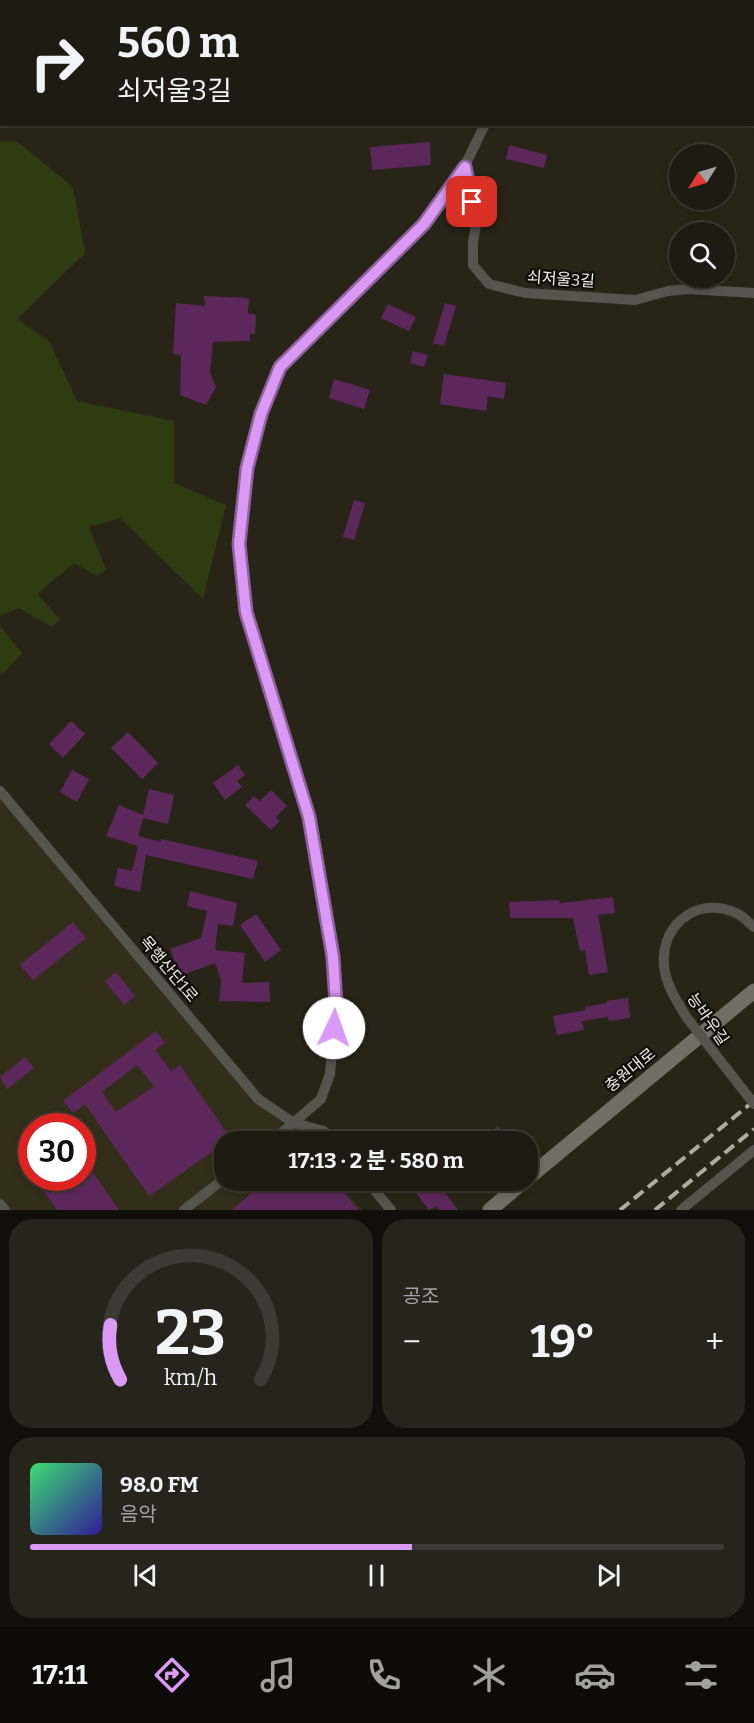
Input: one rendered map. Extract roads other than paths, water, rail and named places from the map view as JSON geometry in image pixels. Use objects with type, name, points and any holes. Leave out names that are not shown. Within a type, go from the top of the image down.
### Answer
[{"type":"street","points":[[284,1131],[321,1099],[330,1074],[336,1004],[333,957],[309,817],[246,612],[239,544],[247,468],[261,414],[280,367],[424,224],[465,167],[484,126]]},
{"type":"street","name":"쇠저울3길","points":[[465,167],[477,219],[473,242],[473,265],[489,284],[525,293],[634,300],[668,291],[687,289],[754,293]]},
{"type":"street","name":"목행산단1로","points":[[0,791],[258,1099],[294,1123],[324,1131]]},
{"type":"street","name":"능바우길","points":[[754,927],[737,913],[710,907],[684,917],[669,932],[664,950],[664,971],[671,991],[687,1018],[754,1104]]},
{"type":"street","name":"충원대로","points":[[538,1169],[754,991]]},
{"type":"street","points":[[681,1210],[754,1150]]},
{"type":"street","points":[[184,1210],[214,1187]]},
{"type":"street","points":[[375,1191],[391,1210]]},
{"type":"street","name":"충원대로","points":[[490,1210],[512,1191]]},
{"type":"street","points":[[0,1204],[5,1210]]},
{"type":"railway","points":[[620,1210],[754,1101]]},
{"type":"railway","points":[[655,1210],[754,1129]]}]
